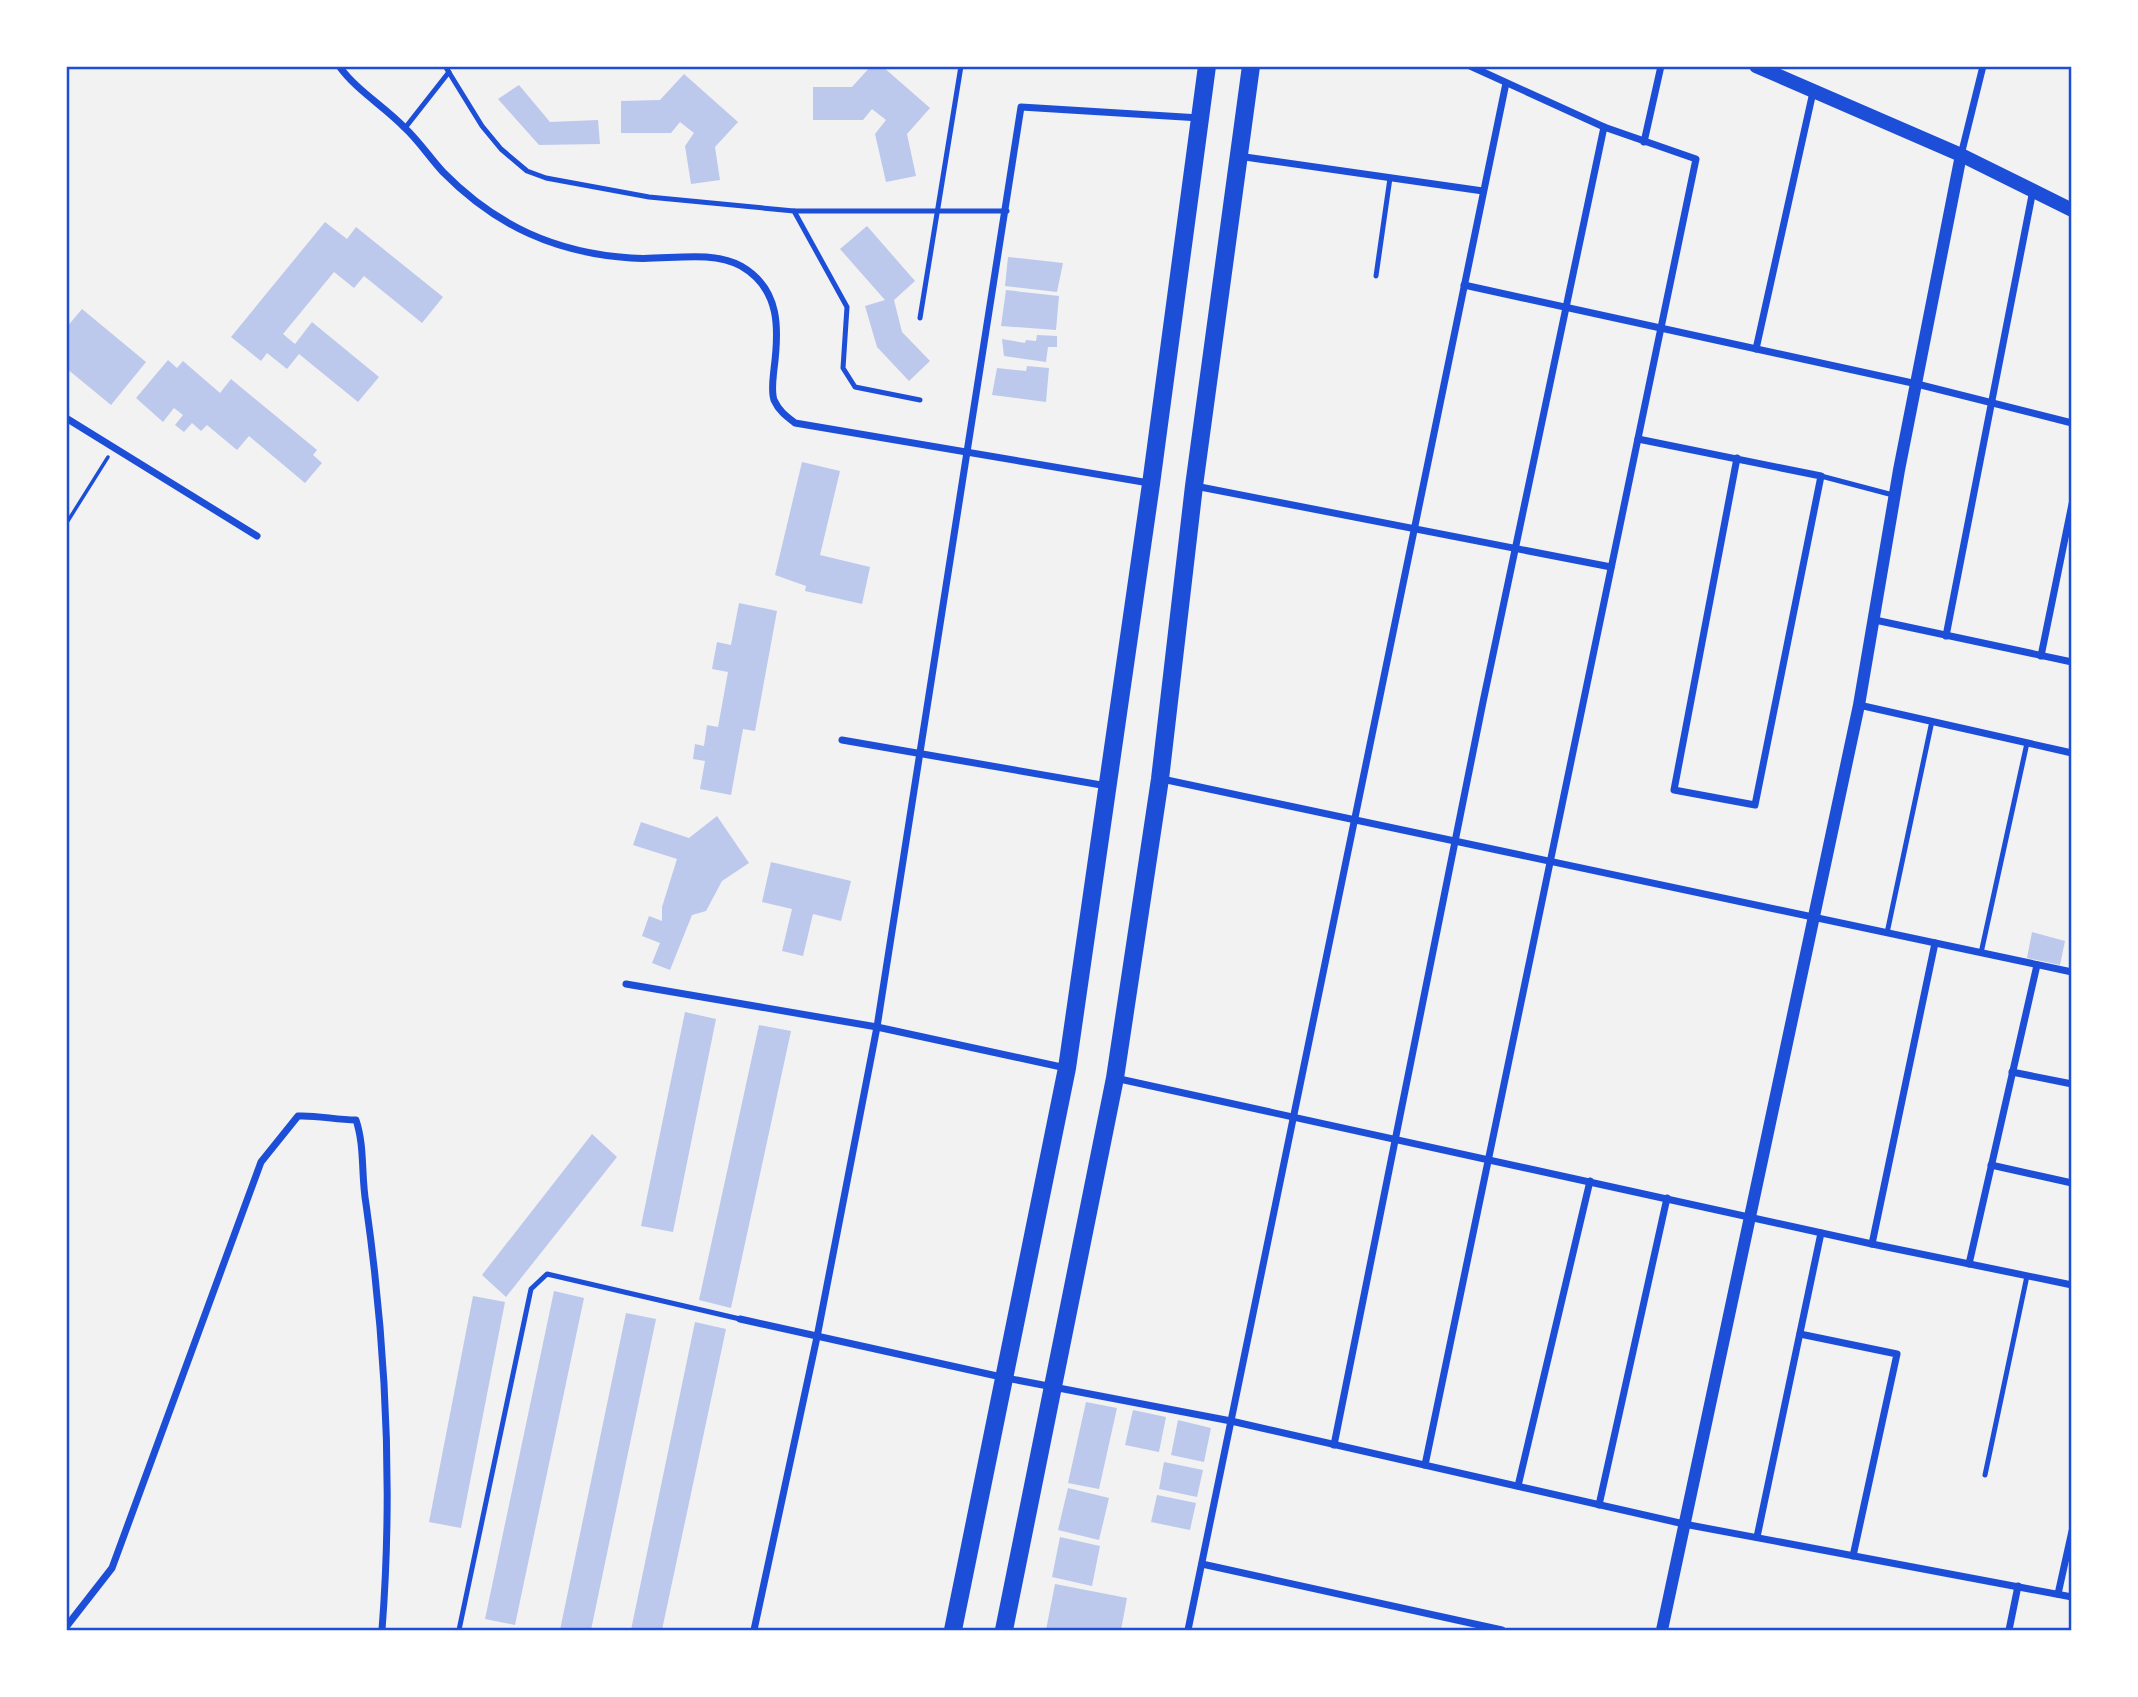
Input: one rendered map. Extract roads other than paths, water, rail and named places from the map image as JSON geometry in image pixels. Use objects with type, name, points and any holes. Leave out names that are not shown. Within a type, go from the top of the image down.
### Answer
[{"type":"main road","points":[[953,1630],[1067,1068],[1151,484],[1207,66]]},
{"type":"main road","points":[[1004,1630],[1115,1078],[1160,779],[1194,486],[1251,66]]},
{"type":"main road","points":[[1756,66],[1961,155],[2071,210]]},
{"type":"street","points":[[340,66],[349,80],[405,128],[443,172],[491,213],[519,230],[565,249],[631,258],[716,258],[741,266],[761,283],[774,303],[779,329],[773,398],[781,412],[796,423],[1151,484]]},
{"type":"street","points":[[1425,1465],[1696,159],[1604,127],[1470,66]]},
{"type":"street","points":[[1644,142],[1661,66]]},
{"type":"street","points":[[1662,1630],[1748,1216],[1859,705],[1895,496],[1961,155],[1983,66]]},
{"type":"street","points":[[1188,1630],[1506,83]]},
{"type":"street","points":[[1756,349],[1813,92]]},
{"type":"street","points":[[754,1630],[817,1337],[877,1027],[1007,212],[1021,107],[1201,118]]},
{"type":"street","points":[[1334,1445],[1483,702],[1604,127]]},
{"type":"street","points":[[1238,156],[1483,191]]},
{"type":"street","points":[[1946,636],[1994,404],[2033,189]]},
{"type":"street","points":[[1464,285],[1917,384],[2071,423]]},
{"type":"street","points":[[66,418],[257,536]]},
{"type":"street","points":[[1638,439],[1737,458],[1821,476],[1755,805],[1674,790],[1737,458]]},
{"type":"street","points":[[1194,486],[1611,567]]},
{"type":"street","points":[[2040,656],[2071,504]]},
{"type":"street","points":[[1875,620],[2071,663]]},
{"type":"street","points":[[1859,705],[2071,753]]},
{"type":"street","points":[[842,740],[1108,786]]},
{"type":"street","points":[[1160,779],[2071,972]]},
{"type":"street","points":[[1872,1244],[1935,943]]},
{"type":"street","points":[[1969,1264],[2037,965]]},
{"type":"street","points":[[626,984],[877,1027],[1067,1068]]},
{"type":"street","points":[[2012,1072],[2071,1084]]},
{"type":"street","points":[[1115,1078],[2071,1285]]},
{"type":"street","points":[[66,1627],[112,1569],[261,1162],[298,1116],[313,1115],[327,1119],[356,1120],[362,1139],[361,1174],[382,1322],[389,1537],[382,1630]]},
{"type":"street","points":[[1991,1165],[2071,1183]]},
{"type":"street","points":[[1518,1486],[1590,1181]]},
{"type":"street","points":[[1599,1505],[1667,1198]]},
{"type":"street","points":[[1757,1537],[1821,1233]]},
{"type":"street","points":[[740,1319],[1006,1378],[1231,1421],[1684,1524],[2071,1597]]},
{"type":"street","points":[[1800,1334],[1897,1354],[1853,1556]]},
{"type":"street","points":[[2059,1594],[2071,1531]]},
{"type":"street","points":[[1202,1564],[1502,1630]]},
{"type":"street","points":[[2009,1630],[2018,1586]]},
{"type":"lane","points":[[920,318],[961,66]]},
{"type":"lane","points":[[405,128],[447,69],[482,126],[501,149],[527,171],[546,177],[649,197],[794,211],[1007,212]]},
{"type":"lane","points":[[1376,276],[1390,178]]},
{"type":"lane","points":[[794,211],[847,307],[843,368],[855,387],[920,400]]},
{"type":"lane","points":[[1821,476],[1895,496]]},
{"type":"lane","points":[[1887,933],[1932,721]]},
{"type":"lane","points":[[1981,953],[2027,743]]},
{"type":"lane","points":[[459,1630],[531,1289],[547,1274],[740,1319]]},
{"type":"lane","points":[[1985,1475],[2027,1276]]}]
